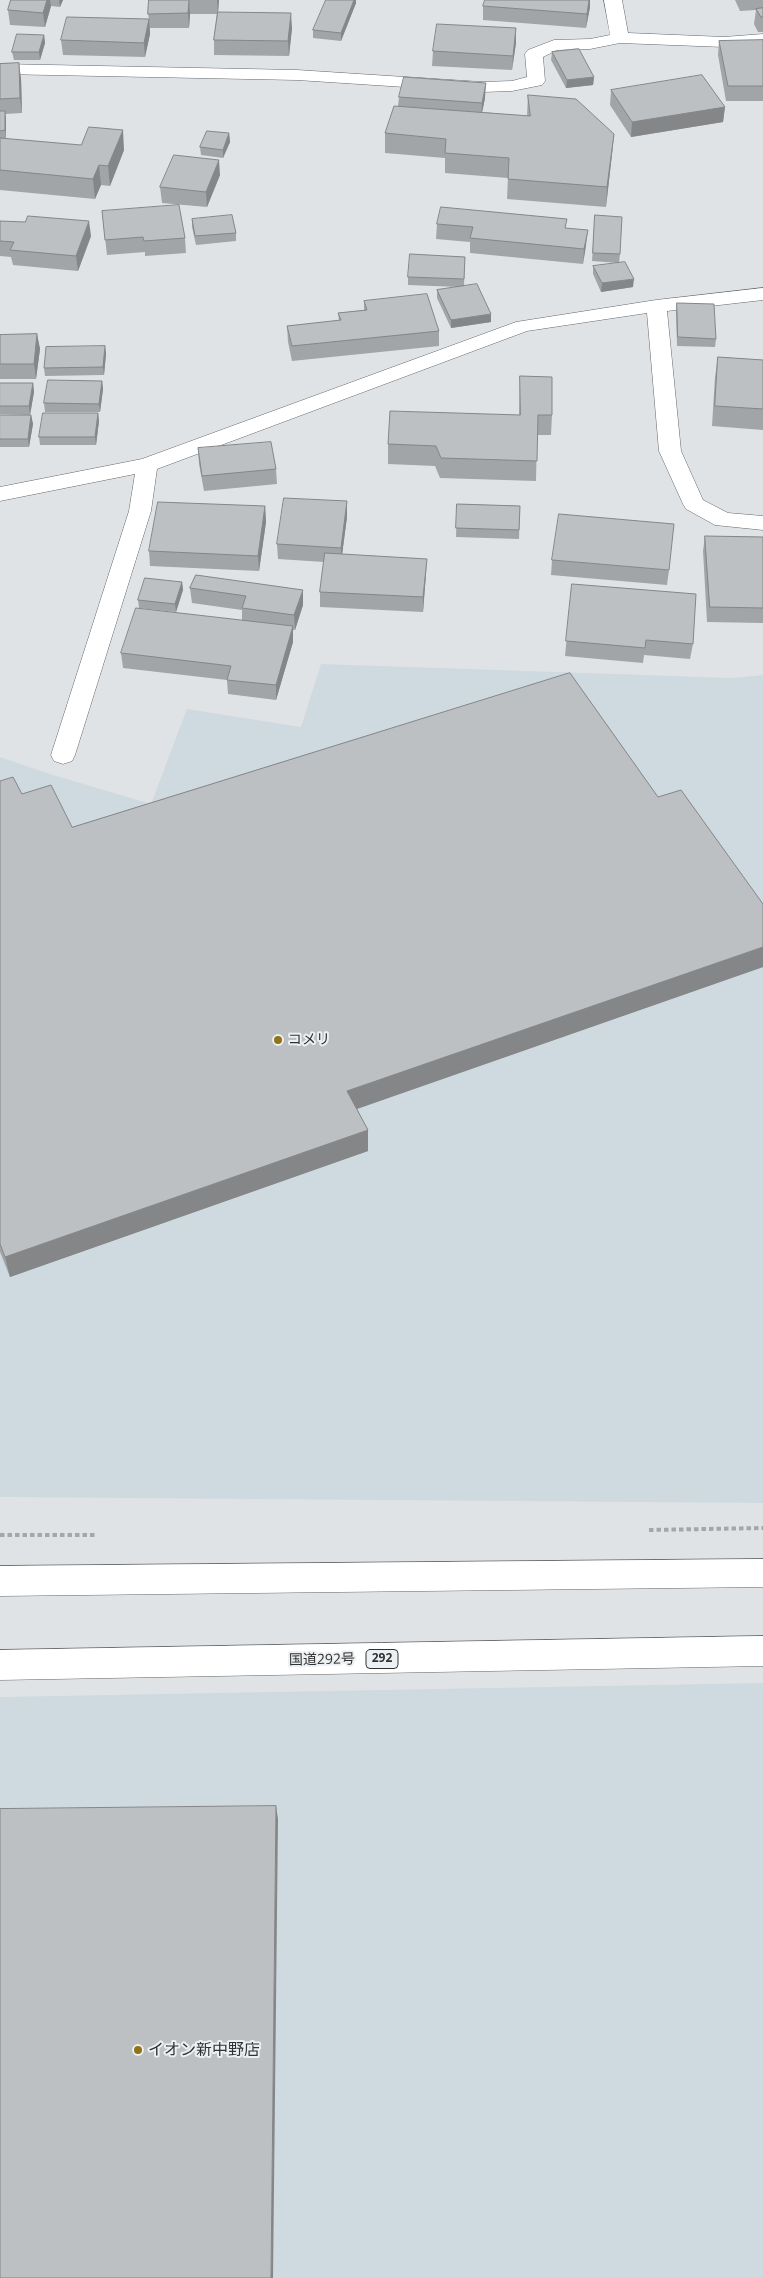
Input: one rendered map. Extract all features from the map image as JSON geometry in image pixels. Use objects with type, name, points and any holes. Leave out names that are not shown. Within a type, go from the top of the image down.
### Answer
[{"type":"main road","points":[[613,0],[620,38]]},
{"type":"main road","points":[[0,69],[297,75],[482,87],[512,86],[536,80],[534,54],[554,45],[590,44],[620,38],[724,42],[763,39]]},
{"type":"main road","points":[[0,494],[147,465],[523,326],[656,306],[763,294]]},
{"type":"main road","points":[[656,306],[670,451],[694,504],[723,520],[763,523]]},
{"type":"main road","points":[[63,755],[140,511],[147,465]]},
{"type":"main road","points":[[0,1581],[763,1573]]},
{"type":"main road","name":"国道292号","points":[[0,1665],[763,1651]]},
{"type":"shaded area","points":[[321,664],[733,678],[763,675],[763,1503],[0,1497],[0,757],[151,804],[187,709],[301,727]]},
{"type":"shaded area","points":[[763,1683],[763,2278],[0,2278],[0,1697]]},
{"type":"building","points":[[11,0],[47,0],[43,13],[8,10]]},
{"type":"building","points":[[149,0],[189,0],[188,13],[148,14]]},
{"type":"building","points":[[326,0],[354,0],[341,33],[313,30]]},
{"type":"building","points":[[485,0],[589,0],[587,14],[483,6]]},
{"type":"building","points":[[763,8],[763,17],[761,17],[756,9]]},
{"type":"building","points":[[218,12],[291,13],[288,41],[214,40]]},
{"type":"building","points":[[67,17],[149,19],[144,43],[61,40]]},
{"type":"building","points":[[437,24],[516,28],[513,56],[433,51]]},
{"type":"building","points":[[17,34],[44,35],[39,52],[12,52]]},
{"type":"building","points":[[763,40],[763,86],[728,86],[719,41]]},
{"type":"building","points":[[579,49],[594,77],[567,80],[552,52]]},
{"type":"building","points":[[19,63],[20,98],[0,99],[0,64]]},
{"type":"building","points":[[702,75],[725,107],[632,122],[611,90]]},
{"type":"building","points":[[404,77],[486,83],[482,103],[399,97]]},
{"type":"building","points":[[528,95],[576,99],[614,134],[607,187],[508,179],[509,158],[445,153],[446,139],[385,133],[394,106],[530,116]]},
{"type":"building","points":[[0,111],[5,111],[5,130],[0,131]]},
{"type":"building","points":[[89,127],[123,130],[108,166],[99,165],[93,179],[0,170],[0,138],[81,145]]},
{"type":"building","points":[[207,131],[229,133],[223,150],[200,147]]},
{"type":"building","points":[[174,155],[219,160],[206,192],[160,187]]},
{"type":"building","points":[[179,205],[185,238],[144,241],[143,237],[105,240],[102,211]]},
{"type":"building","points":[[441,207],[567,219],[565,228],[588,230],[584,249],[470,238],[473,227],[437,224]]},
{"type":"building","points":[[232,215],[236,233],[195,236],[192,219]]},
{"type":"building","points":[[595,215],[622,217],[620,254],[593,253]]},
{"type":"building","points":[[28,216],[89,221],[76,256],[10,250],[14,242],[0,241],[0,221],[25,222]]},
{"type":"building","points":[[410,254],[465,257],[464,279],[408,277]]},
{"type":"building","points":[[625,262],[634,279],[602,283],[593,266]]},
{"type":"building","points":[[477,284],[491,314],[451,320],[437,290]]},
{"type":"building","points":[[427,294],[439,331],[292,346],[287,326],[341,320],[338,313],[367,310],[364,301]]},
{"type":"building","points":[[677,303],[714,304],[716,339],[678,337]]},
{"type":"building","points":[[37,334],[34,364],[0,364],[0,335]]},
{"type":"building","points":[[105,346],[103,367],[44,368],[46,347]]},
{"type":"building","points":[[718,357],[763,360],[763,409],[715,406]]},
{"type":"building","points":[[520,376],[552,377],[552,415],[538,415],[537,461],[441,458],[436,446],[388,444],[390,411],[520,415]]},
{"type":"building","points":[[48,380],[102,381],[99,404],[44,403]]},
{"type":"building","points":[[0,383],[33,383],[29,406],[0,406]]},
{"type":"building","points":[[43,413],[98,413],[95,437],[39,437]]},
{"type":"building","points":[[0,415],[31,415],[28,439],[0,439]]},
{"type":"building","points":[[271,442],[276,469],[202,476],[198,448]]},
{"type":"building","points":[[284,498],[347,501],[341,548],[277,544]]},
{"type":"building","points":[[158,502],[265,506],[258,556],[149,551]]},
{"type":"building","points":[[457,504],[520,506],[519,530],[456,528]]},
{"type":"building","points":[[559,514],[674,524],[669,570],[552,560]]},
{"type":"building","points":[[705,536],[763,537],[763,608],[710,607]]},
{"type":"building","points":[[325,553],[427,559],[423,597],[320,592]]},
{"type":"building","points":[[196,575],[303,590],[294,615],[242,608],[246,596],[190,588]]},
{"type":"building","points":[[145,578],[182,582],[175,604],[138,600]]},
{"type":"building","points":[[572,584],[696,594],[693,644],[646,640],[645,648],[566,641]]},
{"type":"building","points":[[136,608],[293,626],[276,685],[227,680],[231,666],[121,653]]},
{"type":"building","name":"コメリ","points":[[570,673],[658,797],[681,790],[763,904],[763,947],[347,1091],[368,1130],[5,1257],[0,1244],[0,781],[13,777],[22,794],[51,785],[72,827]]},
{"type":"building","name":"イオン新中野店","points":[[276,1806],[271,2278],[0,2278],[0,1809]]},
{"type":"place","name":"コメリ","points":[[278,1040]]},
{"type":"place","name":"イオン新中野店","points":[[138,2050]]}]
